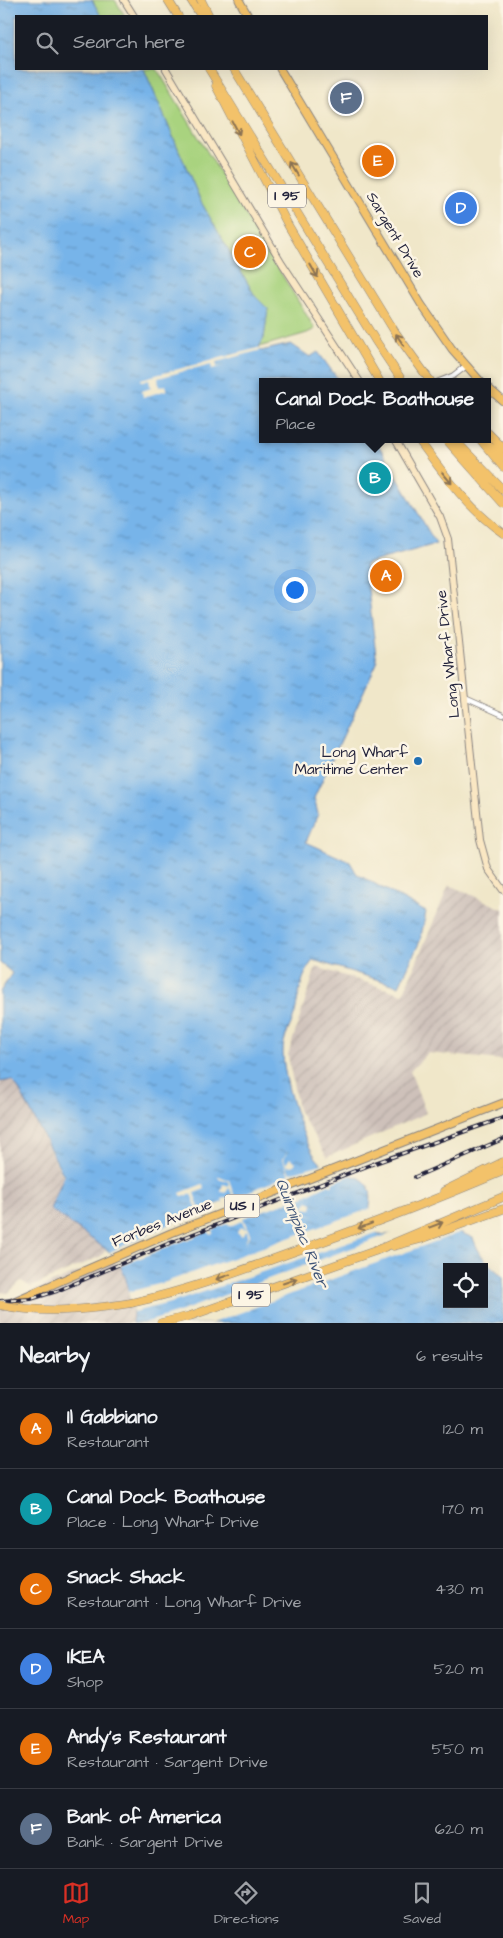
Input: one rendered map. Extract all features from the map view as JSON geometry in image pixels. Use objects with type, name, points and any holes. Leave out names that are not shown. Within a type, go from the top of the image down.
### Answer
[{"type":"highway","points":[[168,0],[177,15]]},
{"type":"highway","points":[[191,0],[200,15]]},
{"type":"highway","points":[[201,0],[208,15]]},
{"type":"highway","points":[[208,70],[227,111],[288,224],[378,378]]},
{"type":"highway","name":"I 95","points":[[209,70],[401,378]]},
{"type":"highway","name":"I 95","points":[[235,70],[395,332],[428,378]]},
{"type":"highway","points":[[491,437],[503,448]]},
{"type":"highway","points":[[421,443],[459,492],[478,512],[503,533]]},
{"type":"highway","points":[[450,443],[503,503]]},
{"type":"highway","points":[[458,443],[503,490]]},
{"type":"highway","points":[[483,443],[503,467]]},
{"type":"highway","points":[[485,443],[503,457]]},
{"type":"highway","points":[[410,1210],[503,1162]]},
{"type":"highway","name":"I 95","points":[[0,1306],[77,1309],[131,1303],[181,1292],[410,1210],[503,1170]]},
{"type":"highway","name":"I 95","points":[[160,1323],[190,1316],[375,1251],[503,1197]]},
{"type":"highway","points":[[375,1251],[421,1240],[503,1208]]},
{"type":"main road","points":[[124,0],[133,15]]},
{"type":"main road","points":[[239,0],[247,15]]},
{"type":"main road","points":[[167,70],[282,263],[357,378]]},
{"type":"main road","name":"Sargent Drive","points":[[281,70],[421,304],[466,366],[477,378]]},
{"type":"main road","points":[[491,391],[503,401]]},
{"type":"main road","name":"Long Wharf Drive","points":[[397,443],[440,518],[448,539],[480,840],[484,860],[503,890]]},
{"type":"main road","name":"Forbes Avenue","points":[[0,1306],[113,1258],[503,1103]]},
{"type":"street","points":[[448,378],[466,366]]},
{"type":"street","points":[[465,698],[503,715]]},
{"type":"shaded area","points":[[449,885],[503,909],[503,1060],[428,1053],[410,1071],[426,1113],[327,1157],[298,1110],[288,1055],[316,967],[403,994]]},
{"type":"shaded area","points":[[12,1080],[20,1091],[94,1239],[106,1250],[101,1256],[31,1287],[21,1281],[8,1293],[0,1292],[0,1082]]},
{"type":"shaded area","points":[[113,1258],[121,1267],[126,1279],[133,1312],[132,1323],[0,1323],[0,1304]]},
{"type":"green space","points":[[92,0],[115,0],[124,15],[100,15]]},
{"type":"green space","points":[[144,70],[158,70],[315,329],[259,347],[264,338],[268,309],[255,296],[201,202]]},
{"type":"water","name":"Quinnipiac River","points":[[0,0],[92,0],[100,15],[15,15],[15,70],[144,70],[201,202],[255,296],[268,309],[264,338],[259,347],[261,351],[291,344],[310,357],[318,352],[337,378],[259,378],[259,443],[377,443],[436,544],[365,564],[377,663],[314,798],[318,814],[306,842],[350,862],[357,874],[426,912],[420,941],[399,986],[313,960],[301,985],[295,1013],[285,1038],[284,1068],[292,1102],[310,1148],[316,1158],[328,1169],[355,1176],[366,1183],[371,1195],[370,1220],[379,1235],[455,1230],[473,1238],[478,1250],[485,1259],[503,1276],[503,1323],[132,1323],[133,1312],[126,1279],[121,1267],[111,1253],[50,1209],[64,1176],[20,1091],[12,1080],[0,1082],[0,992],[12,973],[0,963]]},
{"type":"pier","points":[[280,345],[216,362],[217,367],[224,366],[212,369],[211,364],[158,378],[159,387],[166,385],[167,390],[143,397],[142,391],[151,388],[149,380],[142,382],[141,379],[262,347]]},
{"type":"pier","points":[[288,1149],[284,1159],[286,1164],[290,1158],[296,1162],[293,1166],[286,1165],[290,1173],[322,1164],[320,1161],[322,1160],[332,1169],[352,1173],[355,1176],[352,1175],[332,1183],[333,1186],[329,1184],[300,1198],[303,1207],[308,1201],[313,1203],[312,1209],[303,1208],[305,1213],[315,1217],[304,1214],[298,1198],[243,1218],[250,1234],[244,1245],[248,1235],[247,1230],[242,1236],[237,1232],[240,1227],[246,1229],[242,1221],[230,1226],[228,1223],[212,1230],[213,1233],[210,1234],[208,1231],[190,1239],[190,1241],[185,1240],[118,1267],[115,1264],[110,1252],[178,1220],[178,1218],[181,1219],[198,1211],[191,1194],[182,1197],[180,1193],[203,1184],[205,1189],[194,1193],[199,1208],[203,1210],[223,1202],[222,1199],[233,1196],[229,1187],[226,1193],[221,1191],[223,1184],[229,1186],[228,1181],[218,1178],[219,1176],[229,1180],[235,1197],[289,1175],[283,1159]]},
{"type":"pier","points":[[372,1208],[370,1214],[374,1226],[379,1232],[174,1302],[133,1312],[128,1292],[163,1283]]},
{"type":"pier","points":[[455,1228],[464,1231],[212,1323],[144,1323],[176,1313],[395,1232]]},
{"type":"railway","points":[[0,1301],[31,1299],[57,1291],[165,1245],[375,1163],[503,1118]]},
{"type":"railway","points":[[415,1177],[503,1139]]},
{"type":"place","name":"Bank of America","points":[[346,98]]},
{"type":"place","name":"Andy's Restaurant","points":[[378,161]]},
{"type":"place","name":"IKEA","points":[[461,208]]},
{"type":"place","name":"Snack Shack","points":[[250,252]]},
{"type":"place","name":"Canal Dock Boathouse","points":[[375,478]]},
{"type":"place","name":"Il Gabbiano","points":[[386,576]]},
{"type":"place","name":"Long Wharf Maritime Center","points":[[418,761]]}]
